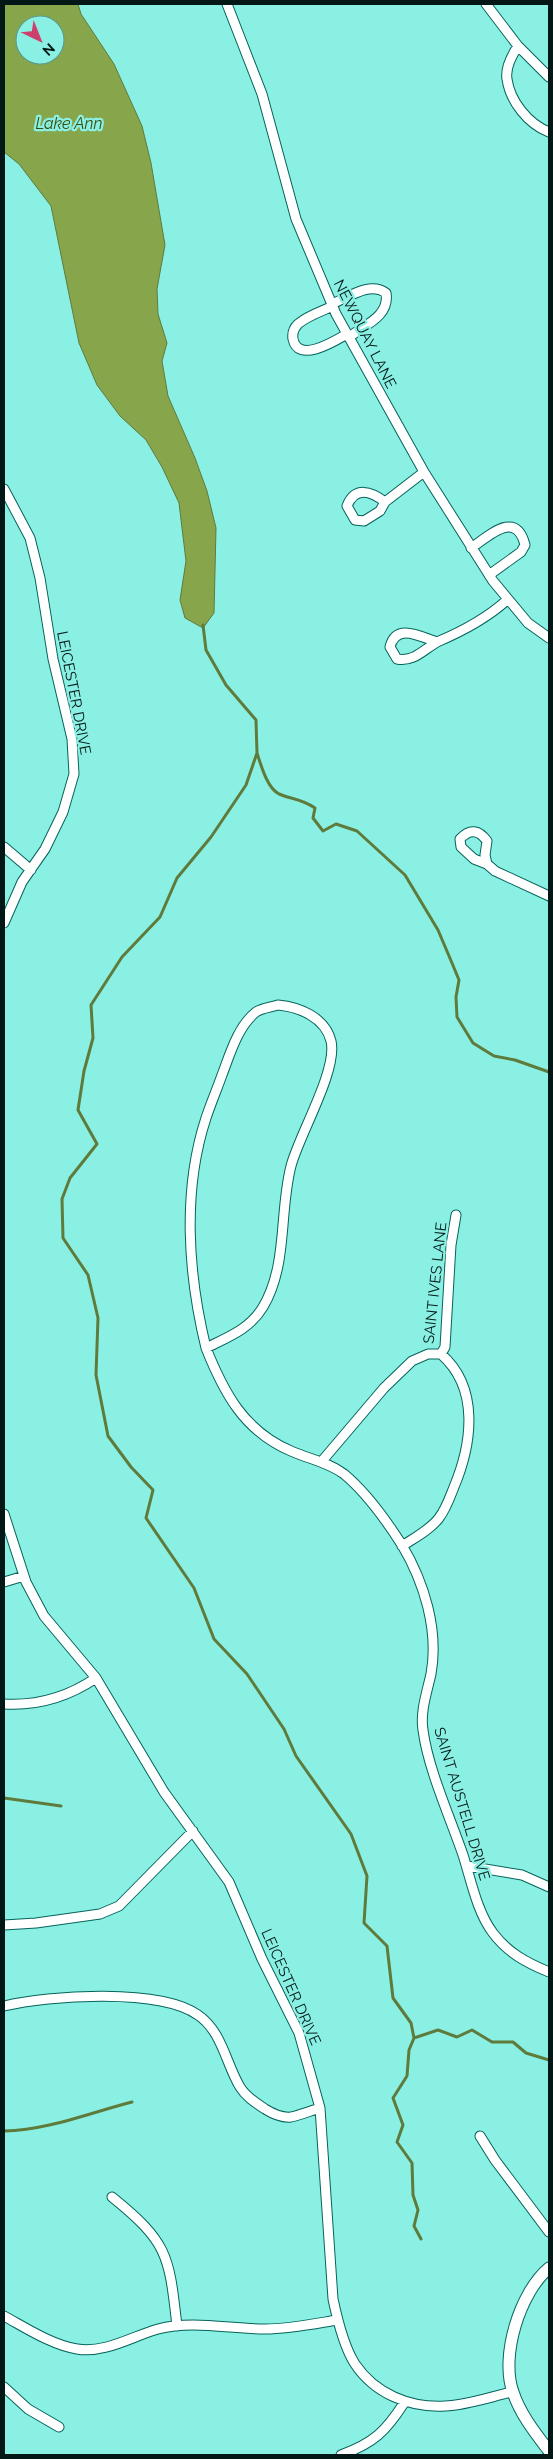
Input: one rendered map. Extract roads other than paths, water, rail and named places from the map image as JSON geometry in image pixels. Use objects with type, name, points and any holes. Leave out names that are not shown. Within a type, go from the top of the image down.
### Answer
[{"type":"main road","points":[[549,2268],[542,2274],[527,2296],[516,2322],[510,2362],[512,2392],[531,2427],[549,2451]]},
{"type":"street","name":"NEWQUAY LANE","points":[[227,4],[262,94],[296,219],[348,335],[424,472],[471,548],[507,600],[528,623],[549,638]]},
{"type":"street","points":[[486,4],[518,46],[549,76]]},
{"type":"street","points":[[518,46],[510,59],[506,77],[512,98],[527,118],[549,132]]},
{"type":"street","points":[[370,288],[380,289],[386,293],[388,303],[384,312],[348,335],[310,350],[300,349],[293,342],[292,333],[297,325],[333,305],[370,288]]},
{"type":"street","points":[[385,502],[424,472]]},
{"type":"street","name":"LEICESTER DRIVE","points":[[4,489],[30,538],[36,562],[53,658],[72,740],[74,774],[63,812],[45,849],[30,870],[4,924]]},
{"type":"street","points":[[471,548],[500,528],[510,526],[517,529],[522,535],[524,545],[521,552],[489,575]]},
{"type":"street","points":[[436,642],[415,633],[406,632],[398,634],[391,640],[390,647],[397,659],[413,658],[436,642],[482,620],[507,600]]},
{"type":"street","points":[[4,847],[30,870]]},
{"type":"street","points":[[488,864],[495,871],[519,884],[549,896]]},
{"type":"street","name":"SAINT AUSTELL DRIVE","points":[[206,1348],[245,1329],[264,1307],[275,1276],[291,1167],[330,1064],[331,1041],[323,1026],[310,1014],[294,1006],[278,1005],[257,1011],[239,1034],[206,1119],[193,1180],[191,1228],[199,1320],[206,1348],[220,1384],[239,1412],[263,1435],[291,1451],[322,1461],[343,1474],[365,1495],[402,1546],[420,1581],[428,1611],[433,1644],[431,1672],[424,1700],[422,1729],[430,1760],[480,1906],[492,1932],[510,1952],[549,1972]]},
{"type":"street","name":"SAINT IVES LANE","points":[[441,1354],[445,1346],[449,1262],[456,1215]]},
{"type":"street","points":[[322,1461],[384,1388],[412,1361],[428,1354],[441,1354],[457,1371],[463,1388],[469,1426],[467,1446],[462,1467],[439,1519],[402,1546]]},
{"type":"street","name":"LEICESTER DRIVE","points":[[4,1514],[24,1576],[44,1616],[96,1678],[155,1778],[229,1882],[262,1959],[299,2033],[320,2108],[329,2264],[337,2320],[355,2364],[379,2388],[404,2403],[444,2406],[512,2392]]},
{"type":"street","points":[[4,1582],[24,1576]]},
{"type":"street","points":[[4,1704],[35,1703],[58,1698],[96,1678]]},
{"type":"street","points":[[4,1925],[36,1924],[100,1914],[119,1906],[193,1831]]},
{"type":"street","points":[[467,1866],[522,1875],[549,1887]]},
{"type":"street","points":[[4,2006],[27,2000],[59,1997],[130,1997],[165,2001],[190,2009],[209,2025],[239,2086],[254,2102],[270,2112],[289,2117],[320,2108]]},
{"type":"street","points":[[480,2136],[495,2160],[549,2232]]},
{"type":"street","points":[[112,2197],[146,2226],[167,2258],[172,2275],[177,2326]]},
{"type":"street","points":[[4,2316],[58,2343],[78,2349],[97,2348],[159,2329],[177,2326],[266,2329],[296,2327],[337,2320]]},
{"type":"street","points":[[4,2387],[28,2408],[59,2427]]},
{"type":"street","points":[[342,2455],[376,2439],[389,2426],[404,2403]]},
{"type":"water","name":"Lake Ann","points":[[4,4],[78,4],[81,14],[114,64],[142,126],[151,163],[165,245],[157,289],[158,314],[167,343],[162,361],[168,396],[207,491],[216,528],[214,613],[203,628],[185,618],[180,600],[186,561],[179,503],[162,467],[146,440],[120,416],[97,385],[79,343],[51,206],[19,164],[4,152]]},
{"type":"waterway","points":[[203,625],[206,650],[226,685],[256,720],[257,753],[246,785],[211,837],[177,878],[160,917],[122,957],[91,1005],[93,1038],[84,1071],[78,1110],[97,1144],[70,1178],[62,1199],[63,1238],[88,1275],[98,1318],[96,1375],[108,1436],[131,1467],[153,1490],[146,1518],[194,1588],[214,1639],[247,1674],[284,1729],[296,1756],[351,1834],[367,1876],[364,1923],[387,1946],[393,1998],[411,2023],[414,2038],[409,2050],[407,2076],[393,2098],[403,2125],[397,2142],[412,2163],[413,2195],[418,2210],[414,2226],[421,2239]]},
{"type":"waterway","points":[[257,753],[271,787],[279,794],[315,808],[313,818],[323,831],[336,824],[357,831],[405,875],[438,930],[459,980],[456,997],[457,1017],[473,1043],[494,1056],[515,1060],[549,1072]]},
{"type":"waterway","points":[[4,1798],[61,1806]]},
{"type":"waterway","points":[[414,2038],[438,2030],[457,2037],[472,2030],[492,2042],[513,2042],[526,2053],[549,2060]]},
{"type":"waterway","points":[[4,2131],[37,2128],[132,2102]]}]
